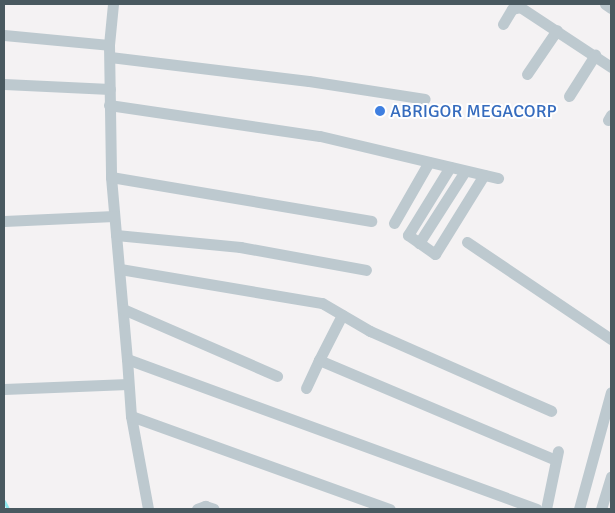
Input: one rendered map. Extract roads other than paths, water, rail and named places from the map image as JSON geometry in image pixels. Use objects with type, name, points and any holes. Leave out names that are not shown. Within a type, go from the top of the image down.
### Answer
[{"type":"street","points":[[113,4],[109,45],[111,177],[131,416],[148,509]]},
{"type":"street","points":[[605,4],[611,8]]},
{"type":"street","points":[[503,24],[512,9],[520,7],[596,55],[611,67]]},
{"type":"street","points":[[528,74],[557,30]]},
{"type":"street","points":[[4,35],[109,45]]},
{"type":"street","points":[[569,96],[596,55]]},
{"type":"street","points":[[110,57],[310,81],[425,98]]},
{"type":"street","points":[[4,84],[110,89]]},
{"type":"street","points":[[109,105],[320,136],[498,178]]},
{"type":"street","points":[[394,223],[429,162]]},
{"type":"street","points":[[450,167],[408,235],[436,254],[484,175]]},
{"type":"street","points":[[420,243],[466,171]]},
{"type":"street","points":[[111,177],[371,221]]},
{"type":"street","points":[[4,221],[114,216]]},
{"type":"street","points":[[116,235],[257,249],[366,270]]},
{"type":"street","points":[[467,242],[611,340]]},
{"type":"street","points":[[120,270],[309,299],[415,352],[551,411]]},
{"type":"street","points":[[123,309],[277,376]]},
{"type":"street","points":[[306,388],[342,315]]},
{"type":"street","points":[[127,359],[536,509]]},
{"type":"street","points":[[319,360],[557,455],[546,509]]},
{"type":"street","points":[[4,389],[128,384]]},
{"type":"street","points":[[579,509],[611,392]]},
{"type":"street","points":[[131,416],[390,509]]},
{"type":"street","points":[[601,509],[611,476]]},
{"type":"street","points":[[197,509],[205,506],[214,509]]},
{"type":"waterway","points":[[4,501],[8,509]]},
{"type":"place","name":"ABRIGOR MEGACORP","points":[[380,111]]}]
